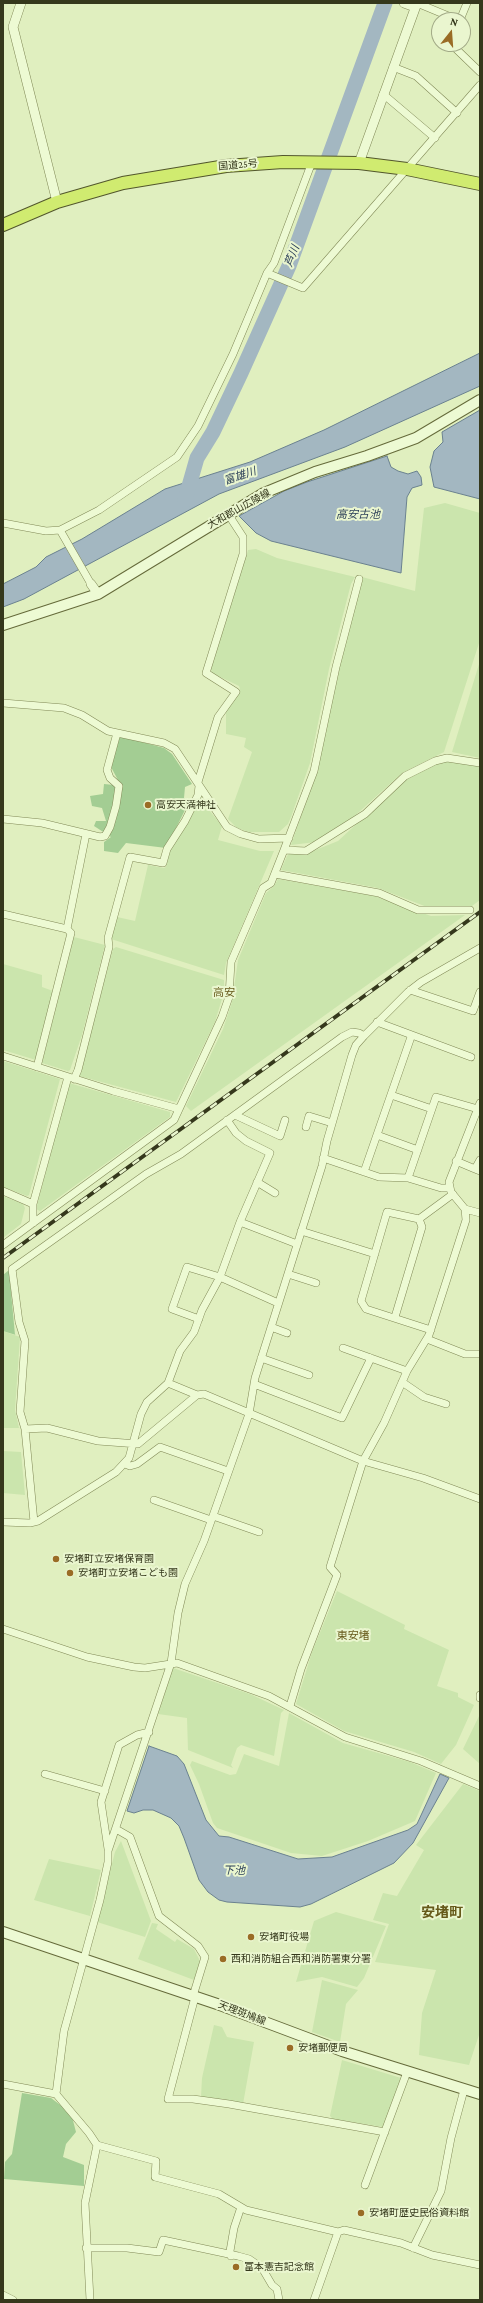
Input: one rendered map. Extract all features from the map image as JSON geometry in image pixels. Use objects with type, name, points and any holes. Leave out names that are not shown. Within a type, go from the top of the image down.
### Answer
[{"type":"highway","name":"国道25号","points":[[3,225],[57,202],[123,182],[164,174],[226,166],[314,162],[358,163],[407,169],[480,184]]},
{"type":"main road","name":"大和郡山広陵線","points":[[3,625],[98,594],[264,493],[315,472],[367,456],[416,438],[480,400]]},
{"type":"main road","name":"天理斑鳩線","points":[[3,1932],[194,1996],[342,2051],[480,2094]]},
{"type":"street","points":[[21,3],[13,27],[57,202]]},
{"type":"street","points":[[404,3],[416,4],[438,12]]},
{"type":"street","points":[[358,163],[416,4]]},
{"type":"street","points":[[459,52],[480,72]]},
{"type":"street","points":[[393,67],[416,76],[457,113]]},
{"type":"street","points":[[269,274],[303,288],[480,85]]},
{"type":"street","points":[[383,94],[435,138]]},
{"type":"street","points":[[3,523],[46,531],[60,530],[99,510],[162,468],[184,448],[198,426],[233,354],[274,263],[314,162]]},
{"type":"street","points":[[33,1223],[34,1204],[71,1078],[86,1039],[109,947],[108,938],[130,857],[163,863],[167,849],[195,802],[218,716],[236,692],[206,673],[243,554],[243,537],[228,514]]},
{"type":"street","points":[[60,530],[98,594]]},
{"type":"street","points":[[3,1245],[174,1120],[180,1109],[222,1017],[229,997],[231,962],[263,888],[271,883],[275,874],[314,770],[336,667],[359,579]]},
{"type":"street","points":[[3,703],[64,708],[82,715],[108,731],[164,743],[175,749],[227,827],[241,834],[259,839],[289,838]]},
{"type":"street","points":[[3,819],[42,823],[100,837],[105,836],[110,827],[116,806],[119,786],[110,778],[107,770],[117,733]]},
{"type":"street","points":[[284,850],[306,851],[365,814],[405,776],[435,761],[447,758],[480,763]]},
{"type":"street","points":[[66,929],[86,834]]},
{"type":"street","points":[[275,874],[379,893],[418,910],[470,910]]},
{"type":"street","points":[[3,914],[66,929],[70,933],[37,1068]]},
{"type":"street","points":[[108,1851],[171,1663],[181,1597],[212,1518],[249,1414],[254,1384],[261,1358],[301,1232],[352,1054],[356,1045],[364,1036],[410,990],[421,982],[480,948]]},
{"type":"street","points":[[410,990],[473,1011],[480,992]]},
{"type":"street","points":[[377,1022],[411,1037],[471,1057]]},
{"type":"street","points":[[34,1522],[25,1429],[20,1405],[25,1341],[19,1322],[12,1269],[146,1174],[181,1154],[342,1037],[352,1032],[359,1032],[364,1036]]},
{"type":"street","points":[[364,1172],[411,1037]]},
{"type":"street","points":[[3,1056],[37,1068],[180,1109]]},
{"type":"street","points":[[391,1095],[432,1109]]},
{"type":"street","points":[[408,1178],[436,1097],[479,1106],[456,1161],[451,1191],[419,1220]]},
{"type":"street","points":[[235,1115],[280,1136],[285,1120]]},
{"type":"street","points":[[306,1127],[309,1116],[332,1123]]},
{"type":"street","points":[[3,1522],[34,1522],[110,1476],[125,1464],[131,1454],[141,1414],[147,1402],[168,1383],[180,1351],[194,1332],[220,1277],[240,1222],[270,1153],[246,1141],[236,1133],[228,1120]]},
{"type":"street","points":[[377,1135],[418,1150]]},
{"type":"street","points":[[290,1706],[301,1669],[337,1575],[330,1567],[363,1461],[377,1437],[407,1371],[431,1330],[466,1220],[465,1209],[451,1191],[408,1178],[379,1177],[323,1158]]},
{"type":"street","points":[[456,1161],[478,1170],[480,1160]]},
{"type":"street","points":[[257,1182],[275,1193]]},
{"type":"street","points":[[3,1191],[34,1204]]},
{"type":"street","points":[[465,1209],[480,1213]]},
{"type":"street","points":[[395,1317],[422,1226],[419,1220],[387,1212],[361,1301],[366,1308],[431,1330]]},
{"type":"street","points":[[240,1222],[297,1244]]},
{"type":"street","points":[[301,1232],[374,1254]]},
{"type":"street","points":[[199,1319],[172,1308],[187,1267],[220,1277],[278,1303]]},
{"type":"street","points":[[288,1274],[316,1283]]},
{"type":"street","points":[[271,1327],[287,1333]]},
{"type":"street","points":[[427,1339],[465,1354],[480,1354]]},
{"type":"street","points":[[343,1348],[407,1371]]},
{"type":"street","points":[[261,1358],[309,1375]]},
{"type":"street","points":[[254,1384],[342,1418],[371,1358]]},
{"type":"street","points":[[402,1382],[424,1397],[446,1404]]},
{"type":"street","points":[[168,1383],[197,1395],[204,1394],[363,1461],[423,1478],[480,1499]]},
{"type":"street","points":[[25,1429],[47,1428],[98,1441],[138,1444],[197,1395]]},
{"type":"street","points":[[125,1464],[130,1466],[138,1464],[160,1447],[228,1471]]},
{"type":"street","points":[[154,1500],[259,1532]]},
{"type":"street","points":[[3,1629],[87,1657],[134,1667],[145,1668],[177,1663],[269,1696],[345,1737],[421,1761],[480,1786]]},
{"type":"street","points":[[56,2094],[64,2031],[100,1900],[108,1862],[108,1851],[101,1802],[119,1745],[137,1734],[149,1732]]},
{"type":"street","points":[[46,1774],[105,1791]]},
{"type":"street","points":[[116,1829],[130,1837],[159,1916],[198,1946],[206,1957],[194,1996],[168,2099],[207,2101],[385,2132]]},
{"type":"street","points":[[365,2185],[407,2072]]},
{"type":"street","points":[[3,2084],[56,2094],[89,2133],[97,2146],[85,2203],[86,2248],[90,2300]]},
{"type":"street","points":[[413,2248],[441,2191],[451,2138],[464,2090]]},
{"type":"street","points":[[97,2146],[156,2161],[155,2177],[219,2194],[246,2210],[338,2232],[344,2230],[432,2254],[480,2265]]},
{"type":"street","points":[[231,2256],[230,2251],[234,2228],[241,2207]]},
{"type":"street","points":[[314,2300],[338,2232]]},
{"type":"street","points":[[86,2248],[127,2248],[159,2252],[163,2240],[249,2260],[258,2265],[277,2289],[278,2300]]},
{"type":"street","points":[[3,2295],[13,2300]]},
{"type":"green space","points":[[445,503],[480,513],[480,640],[444,752],[402,773],[337,832],[316,842],[291,845],[317,770],[338,671],[362,577],[415,591],[424,508]]},
{"type":"green space","points":[[256,549],[277,558],[355,577],[351,584],[329,669],[310,763],[288,824],[279,832],[249,832],[237,828],[228,819],[252,752],[244,747],[246,738],[226,734],[226,706],[240,689],[239,686],[212,673],[211,669],[248,550]]},
{"type":"green space","points":[[480,661],[480,758],[452,752]]},
{"type":"green space","points":[[120,736],[164,748],[172,754],[192,784],[185,787],[184,798],[189,802],[166,848],[126,843],[118,853],[104,851],[104,842],[111,837],[94,826],[96,821],[106,821],[102,808],[92,806],[90,796],[103,794],[104,784],[114,785],[119,782],[111,767]]},
{"type":"green space","points":[[458,760],[480,764],[480,900],[472,906],[427,907],[378,888],[281,870],[287,856],[290,853],[313,851],[338,841],[402,782],[439,762]]},
{"type":"green space","points":[[196,808],[209,810],[222,826],[218,840],[260,851],[274,851],[226,963],[224,975],[111,939],[117,917],[135,921],[148,865],[164,868],[166,867],[169,852]]},
{"type":"green space","points":[[278,879],[375,896],[431,916],[465,915],[191,1111],[186,1106],[223,1029],[232,1002],[238,960],[266,893],[274,886]]},
{"type":"green space","points":[[74,937],[105,945],[82,1035],[70,1070],[68,1071],[42,1063]]},
{"type":"green space","points":[[116,947],[224,980],[224,992],[215,1022],[176,1102],[79,1076],[113,949]]},
{"type":"green space","points":[[3,964],[42,975],[42,987],[53,991],[36,1060],[3,1050]]},
{"type":"green space","points":[[3,1061],[60,1079],[29,1195],[27,1196],[3,1187]]},
{"type":"green space","points":[[69,1083],[170,1112],[170,1117],[40,1211],[36,1209]]},
{"type":"green space","points":[[3,1196],[23,1204],[25,1208],[21,1224],[3,1238]]},
{"type":"green space","points":[[9,1270],[15,1335],[3,1331],[3,1275]]},
{"type":"green space","points":[[3,1331],[20,1337],[15,1410],[19,1428],[3,1428]]},
{"type":"green space","points":[[3,1451],[21,1452],[25,1495],[3,1493]]},
{"type":"green space","points":[[337,1591],[405,1625],[404,1629],[449,1650],[437,1686],[458,1693],[458,1697],[474,1705],[456,1745],[441,1764],[414,1752],[344,1731],[296,1704],[312,1652]]},
{"type":"green space","points":[[173,1668],[250,1694],[284,1710],[281,1713],[274,1756],[241,1745],[237,1748],[231,1765],[233,1768],[188,1750],[187,1718],[158,1714]]},
{"type":"green space","points":[[289,1713],[343,1743],[410,1762],[436,1773],[415,1821],[368,1841],[322,1856],[291,1853],[217,1828],[213,1823],[199,1784],[190,1765],[192,1761],[230,1775],[236,1774],[244,1754],[279,1766]]},
{"type":"green space","points":[[480,1714],[480,1764],[463,1749]]},
{"type":"green space","points":[[463,1784],[480,1791],[480,2032],[469,2065],[419,2055],[422,2013],[436,1970],[375,1962],[389,1924],[373,1920],[383,1893],[397,1896],[424,1850],[416,1845]]},
{"type":"green space","points":[[121,1841],[151,1921],[145,1937],[97,1922],[115,1852]]},
{"type":"green space","points":[[49,1859],[101,1870],[90,1916],[34,1900]]},
{"type":"green space","points":[[336,1912],[386,1926],[364,1978],[357,1987],[322,1977],[296,1982],[314,1921]]},
{"type":"green space","points":[[152,1923],[158,1924],[156,1929],[175,1942],[177,1939],[194,1949],[200,1961],[194,1980],[138,1959]]},
{"type":"green space","points":[[322,1980],[358,1990],[346,2004],[340,2042],[312,2032]]},
{"type":"green space","points":[[214,2025],[222,2027],[227,2037],[254,2042],[243,2104],[201,2097],[202,2078]]},
{"type":"green space","points":[[342,2060],[401,2078],[383,2127],[333,2119],[330,2116]]},
{"type":"green space","points":[[22,2093],[51,2098],[71,2113],[76,2132],[66,2144],[63,2157],[84,2165],[84,2186],[4,2179],[5,2162],[12,2154]]},
{"type":"water","name":"富雄川","points":[[480,353],[480,386],[345,447],[219,494],[24,599],[3,607],[3,584],[36,567],[46,557],[82,539],[165,489],[250,462],[324,430]]},
{"type":"water","points":[[480,410],[480,499],[434,487],[430,467],[434,451],[443,442],[442,432]]},
{"type":"water","name":"高安古池","points":[[387,456],[391,467],[398,471],[408,474],[417,471],[421,477],[422,485],[412,488],[407,497],[401,573],[271,541],[256,533],[239,516],[284,491]]},
{"type":"water","name":"下池","points":[[149,1746],[177,1756],[184,1764],[206,1820],[219,1836],[229,1837],[298,1859],[332,1857],[408,1830],[417,1824],[440,1774],[449,1778],[413,1843],[394,1863],[311,1904],[300,1907],[227,1902],[219,1900],[208,1892],[199,1880],[179,1826],[171,1818],[153,1810],[143,1810],[134,1813],[127,1811]]},
{"type":"waterway","name":"芦川","points":[[185,500],[197,458],[213,432],[289,266],[385,3]]},
{"type":"railway","points":[[3,1258],[480,912]]},
{"type":"place","name":"高安天満神社","points":[[148,805]]},
{"type":"place","name":"安堵町立安堵保育園","points":[[56,1559]]},
{"type":"place","name":"安堵町立安堵こども園","points":[[70,1573]]},
{"type":"place","name":"安堵町役場","points":[[251,1937]]},
{"type":"place","name":"西和消防組合西和消防署東分署","points":[[223,1959]]},
{"type":"place","name":"安堵郵便局","points":[[290,2048]]},
{"type":"place","name":"安堵町歴史民俗資料館","points":[[361,2213]]},
{"type":"place","name":"富本憲吉記念館","points":[[236,2267]]},
{"type":"district","name":"高安","points":[[224,993]]},
{"type":"district","name":"東安堵","points":[[353,1636]]},
{"type":"district","name":"安堵町","points":[[442,1913]]}]
